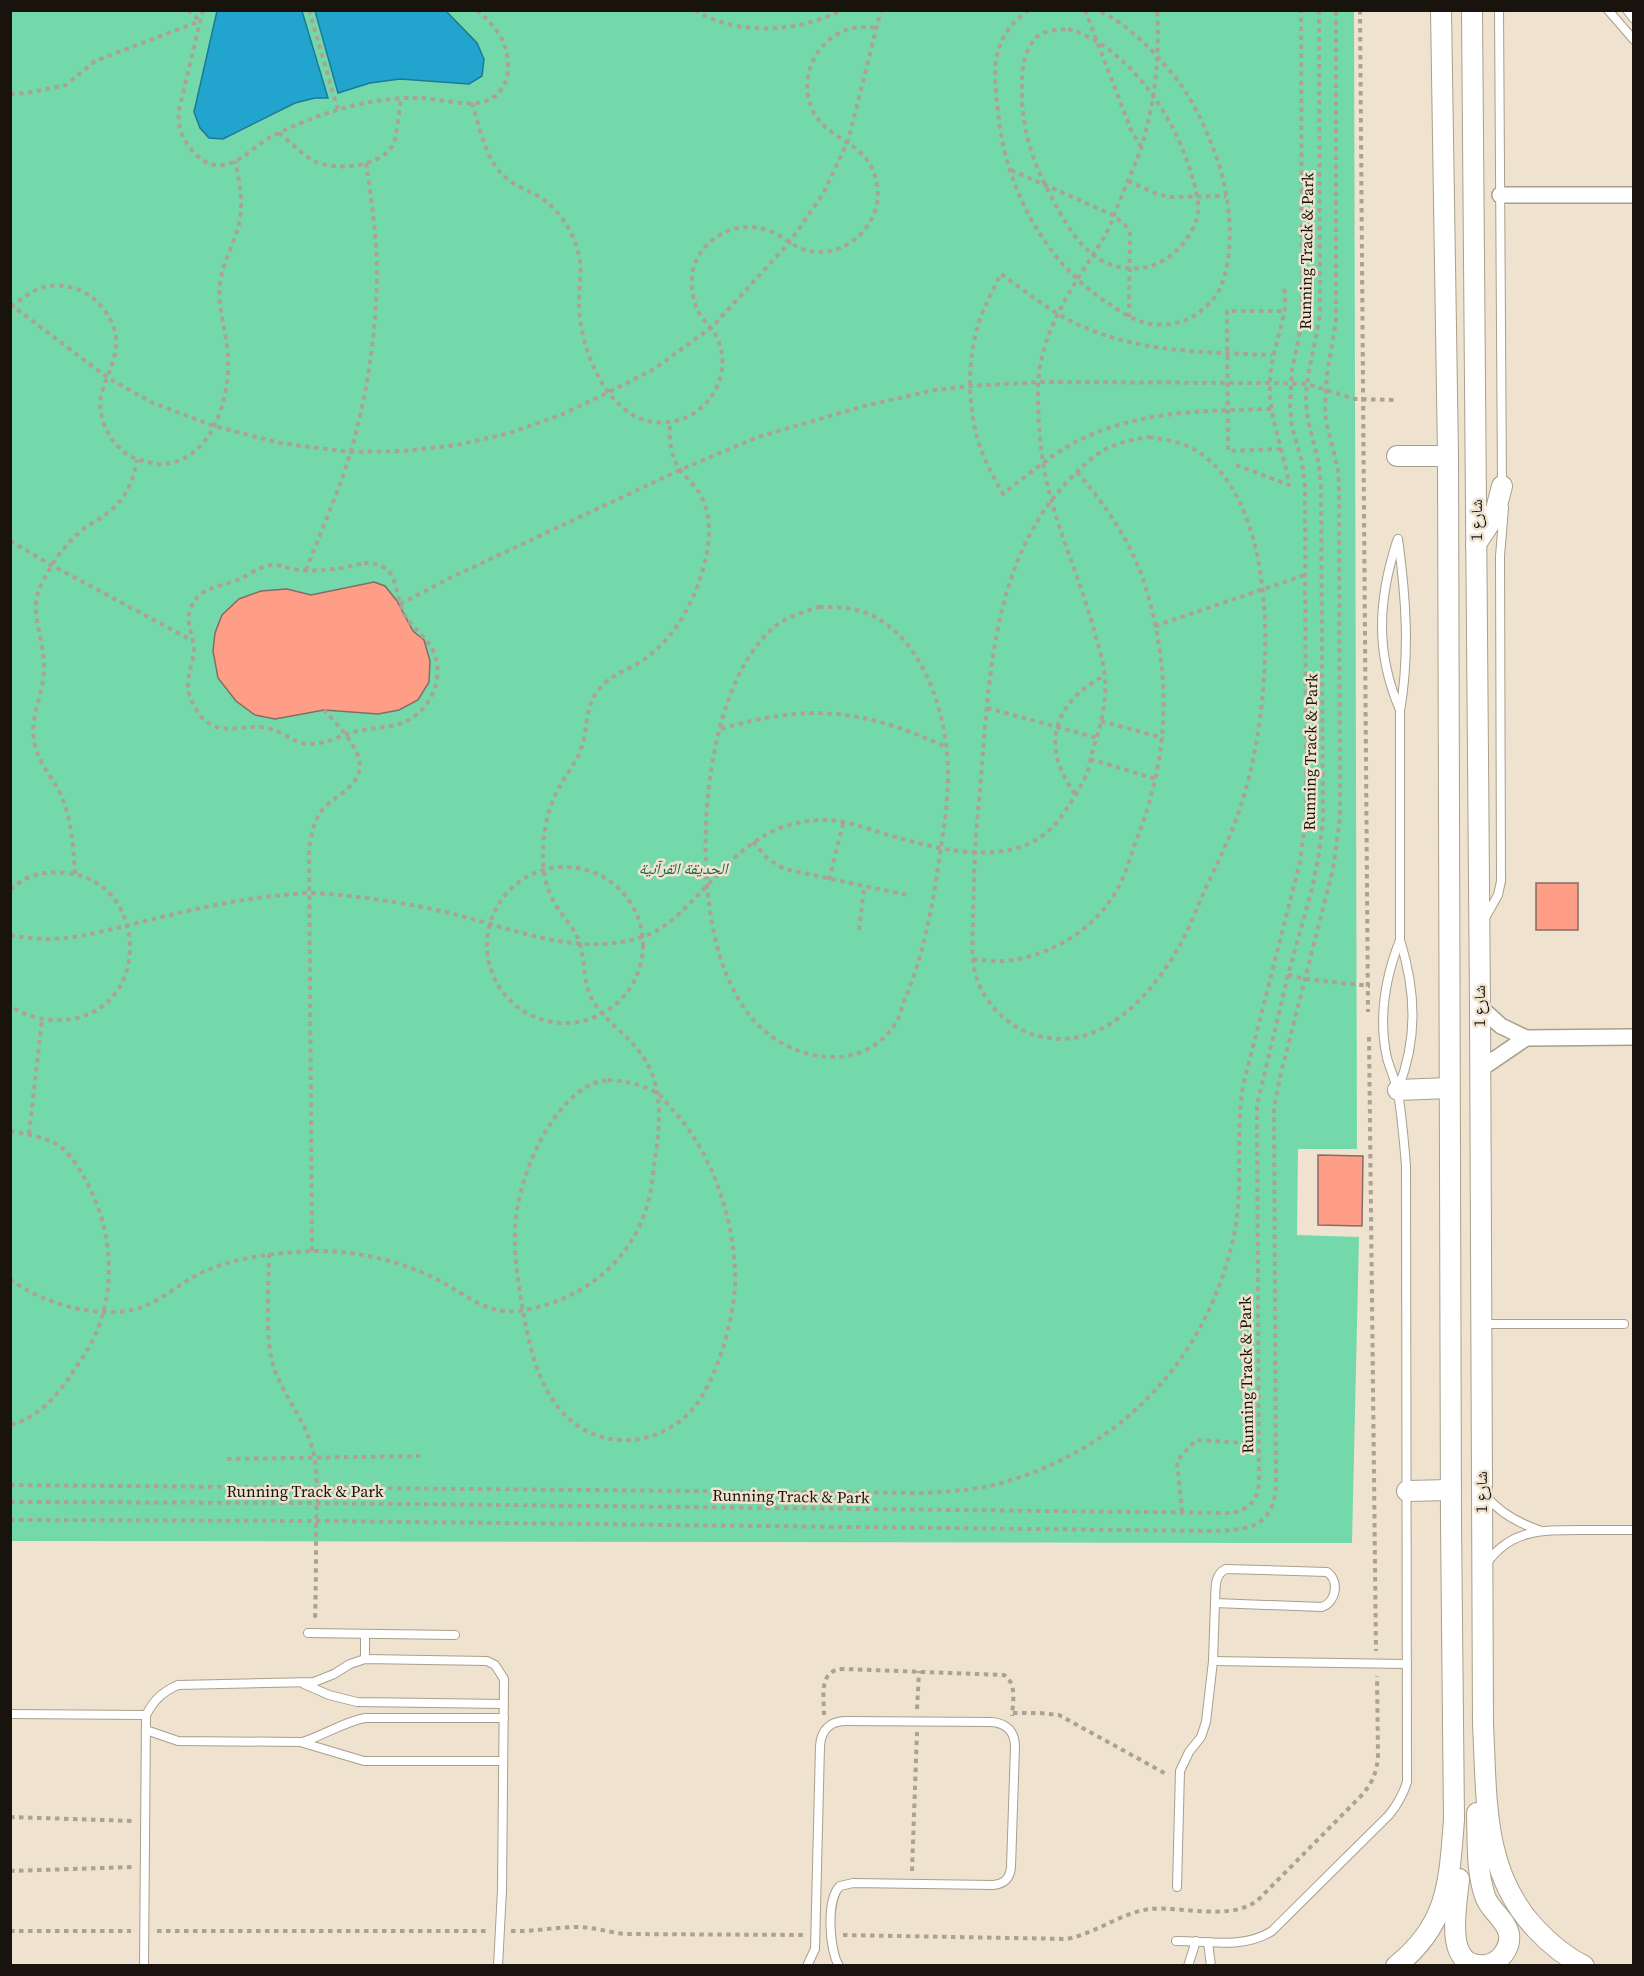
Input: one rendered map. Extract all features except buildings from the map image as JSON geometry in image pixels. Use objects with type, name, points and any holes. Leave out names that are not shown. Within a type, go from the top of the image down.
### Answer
[{"type":"street","name":"شارع 1","points":[[1396,1965],[1421,1941],[1435,1920],[1445,1897],[1454,1820],[1448,456],[1442,10]]},
{"type":"street","name":"شارع 1","points":[[1472,10],[1483,1724],[1490,1827],[1496,1857],[1506,1887],[1515,1904],[1543,1937],[1584,1965]]},
{"type":"street","points":[[1500,195],[1627,195],[1634,207]]},
{"type":"street","points":[[1397,456],[1448,456]]},
{"type":"street","points":[[1476,544],[1494,517],[1502,486]]},
{"type":"street","points":[[1480,1007],[1501,1026],[1526,1038],[1634,1037]]},
{"type":"street","points":[[1479,1070],[1526,1038]]},
{"type":"street","points":[[1398,1090],[1449,1088]]},
{"type":"street","points":[[1407,1491],[1451,1490]]},
{"type":"street","points":[[1454,1820],[1459,1851],[1455,1935],[1457,1949],[1465,1959],[1476,1965],[1489,1964],[1500,1958],[1507,1947],[1509,1935],[1504,1922],[1489,1905],[1480,1873],[1476,1804],[1478,1753],[1483,1724]]},
{"type":"lane","points":[[1478,930],[1495,901],[1501,881],[1500,556],[1504,511],[1499,10]]},
{"type":"lane","points":[[1608,10],[1634,40]]},
{"type":"lane","points":[[1627,10],[1634,19]]},
{"type":"lane","points":[[1398,1090],[1410,1049],[1414,1006],[1409,973],[1400,940],[1400,711],[1404,689],[1406,645],[1404,595],[1398,540],[1389,567],[1384,595],[1382,635],[1385,668],[1400,711]]},
{"type":"lane","points":[[1176,1941],[1249,1941],[1262,1937],[1272,1930],[1397,1805],[1407,1782],[1406,1166],[1398,1090],[1384,1040],[1383,1005],[1389,971],[1400,940]]},
{"type":"lane","points":[[1480,1324],[1624,1324]]},
{"type":"lane","points":[[1481,1491],[1507,1516],[1539,1530]]},
{"type":"lane","points":[[1482,1572],[1492,1557],[1506,1545],[1521,1536],[1539,1530],[1634,1530]]},
{"type":"lane","points":[[1177,1887],[1179,1782],[1184,1761],[1204,1730],[1213,1661],[1215,1603],[1216,1577],[1226,1569],[1328,1572],[1335,1580],[1332,1599],[1322,1607],[1215,1603]]},
{"type":"lane","points":[[312,1633],[455,1635]]},
{"type":"lane","points":[[365,1634],[365,1659]]},
{"type":"lane","points":[[144,1965],[146,1730],[147,1715],[153,1702],[165,1691],[178,1685],[303,1683],[324,1679],[350,1664],[365,1659],[487,1661],[495,1665],[504,1679],[498,1965]]},
{"type":"lane","points":[[1213,1661],[1407,1664]]},
{"type":"lane","points":[[303,1683],[329,1695],[357,1702],[504,1704]]},
{"type":"lane","points":[[10,1714],[147,1715]]},
{"type":"lane","points":[[300,1743],[322,1736],[349,1722],[365,1718],[504,1718]]},
{"type":"lane","points":[[807,1965],[814,1948],[815,1935],[820,1746],[824,1730],[838,1721],[999,1723],[1006,1726],[1015,1739],[1011,1867],[1008,1878],[1004,1882],[993,1885],[853,1883],[840,1886],[832,1896],[831,1935],[832,1948],[839,1965]]},
{"type":"lane","points":[[146,1730],[162,1737],[187,1742],[300,1743],[364,1761],[503,1761]]},
{"type":"lane","points":[[1188,1965],[1196,1941]]},
{"type":"lane","points":[[1208,1942],[1211,1965]]},
{"type":"path","points":[[188,10],[201,21]]},
{"type":"path","points":[[203,10],[178,114],[180,131],[189,147],[201,159],[212,165],[224,166],[279,133],[338,110],[372,102],[401,99],[418,98],[472,103],[484,102],[496,96],[504,86],[508,75],[507,50],[496,28],[477,10]]},
{"type":"path","points":[[309,10],[338,110]]},
{"type":"path","points":[[695,10],[728,24],[759,28],[791,27],[826,19],[842,10]]},
{"type":"path","points":[[235,161],[240,181],[241,209],[236,236],[227,253],[219,291],[228,354],[228,379],[223,403],[214,426],[204,443],[185,458],[162,464],[137,460],[120,450],[107,433],[101,414],[101,393],[108,378],[115,360],[117,340],[112,321],[100,304],[85,292],[66,286],[46,286],[27,293],[11,306],[108,378],[153,403],[214,426],[280,443],[350,452],[404,451],[458,445],[510,433],[561,415],[654,369],[712,327],[789,243],[823,194],[848,141],[881,10]]},
{"type":"path","points":[[1029,10],[1015,20],[1004,35],[997,52],[995,70],[998,121],[1010,170],[1022,200],[1036,229],[1055,256],[1093,293],[1130,317],[1150,324],[1171,324],[1191,318],[1209,305],[1221,287],[1229,258],[1230,227],[1226,196],[1217,158],[1203,122],[1182,88],[1157,58],[1120,23],[1096,10]]},
{"type":"path","points":[[1085,10],[1131,130],[1141,147]]},
{"type":"path","points":[[10,935],[57,939],[93,935],[191,909],[255,898],[309,893],[392,902],[446,912],[549,940],[581,945],[615,943],[643,937],[667,924],[708,887],[733,856],[753,842],[785,826],[814,820],[844,820],[891,836],[941,849],[974,852],[1005,852],[1035,841],[1059,821],[1086,777],[1098,738],[1105,696],[1105,676],[1090,614],[1051,499],[1042,462],[1038,419],[1038,382],[1046,338],[1057,313],[1107,231],[1141,147],[1153,96],[1157,58],[1157,10]]},
{"type":"path","points":[[10,1485],[913,1493],[964,1490],[1003,1483],[1041,1470],[1077,1453],[1110,1432],[1141,1406],[1168,1377],[1191,1345],[1210,1310],[1224,1272],[1234,1234],[1239,1194],[1239,1122],[1243,1086],[1304,839],[1306,792],[1304,474],[1292,428],[1290,407],[1292,370],[1302,321],[1301,10]]},
{"type":"path","name":"Running Track & Park","points":[[10,1502],[1231,1513],[1248,1507],[1255,1500],[1258,1491],[1259,1444],[1256,1121],[1259,1090],[1312,888],[1319,854],[1324,796],[1321,489],[1307,414],[1307,384],[1320,311],[1319,10]]},
{"type":"path","points":[[10,1520],[316,1521],[1210,1531],[1241,1530],[1263,1519],[1271,1509],[1275,1498],[1273,1124],[1278,1085],[1333,869],[1340,818],[1339,485],[1336,461],[1326,422],[1326,390],[1336,321],[1336,10]]},
{"type":"path","points":[[1360,10],[1369,1021]]},
{"type":"path","points":[[10,94],[66,85],[95,61],[201,21]]},
{"type":"path","points":[[472,103],[494,165],[506,178],[541,197],[558,212],[571,231],[578,252],[581,274],[579,300],[581,327],[587,352],[598,376],[623,408],[640,419],[653,422],[682,420],[708,402],[717,388],[722,373],[719,342],[712,327],[700,315],[693,300],[691,283],[694,266],[701,251],[727,230],[743,227],[760,228],[776,233],[789,243],[806,250],[825,252],[843,247],[859,237],[871,222],[877,205],[878,186],[873,168],[862,153],[821,123],[812,110],[807,78],[820,48],[832,37],[846,30],[862,27],[878,28]]},
{"type":"path","points":[[1068,29],[1084,33],[1097,41],[1130,69],[1153,96],[1184,152],[1198,197],[1198,215],[1191,233],[1180,248],[1166,260],[1149,267],[1117,266],[1092,255],[1066,224],[1044,184],[1033,161],[1026,136],[1022,111],[1022,68],[1028,50],[1038,36],[1053,30],[1068,29]]},
{"type":"path","points":[[279,133],[314,161],[330,166],[366,163],[382,157],[394,144],[401,99]]},
{"type":"path","points":[[306,570],[350,452],[366,391],[374,328],[377,265],[366,163]]},
{"type":"path","points":[[1010,170],[1113,215],[1126,226],[1130,234],[1130,317]]},
{"type":"path","points":[[1128,182],[1162,195],[1226,196]]},
{"type":"path","points":[[1271,410],[1162,414],[1131,421],[1080,440],[1042,462],[1003,494],[989,470],[978,443],[971,386],[972,357],[977,328],[987,301],[1001,274],[1057,313],[1081,326],[1132,343],[1164,349],[1272,355]]},
{"type":"path","points":[[1236,465],[1289,485],[1285,460],[1271,410],[1270,382],[1272,355],[1285,311],[1284,286]]},
{"type":"path","points":[[1281,449],[1228,451],[1227,311],[1285,311]]},
{"type":"path","points":[[400,604],[450,578],[680,470],[758,437],[864,406],[935,390],[1038,382],[1270,382],[1307,384],[1355,399],[1397,400]]},
{"type":"path","points":[[10,1279],[54,1302],[104,1313],[136,1309],[151,1304],[202,1273],[237,1260],[269,1254],[312,1251],[353,1253],[393,1262],[431,1276],[484,1307],[504,1312],[557,1302],[588,1287],[614,1264],[634,1237],[648,1205],[659,1127],[658,1094],[647,1063],[626,1036],[594,1002],[588,989],[581,945],[548,890],[542,855],[550,808],[559,786],[579,756],[583,745],[585,719],[590,705],[606,682],[648,657],[663,644],[689,606],[699,582],[710,538],[709,519],[703,500],[694,484],[680,470],[670,447],[670,422]]},
{"type":"path","points":[[1149,437],[1176,441],[1201,453],[1222,472],[1245,516],[1258,556],[1265,645],[1262,701],[1251,768],[1239,811],[1182,942],[1149,989],[1129,1009],[1106,1027],[1086,1035],[1064,1039],[1042,1037],[1022,1030],[1003,1018],[988,1001],[978,982],[973,959],[974,852],[987,708],[997,630],[1005,596],[1033,529],[1051,499],[1077,472],[1097,453],[1122,441],[1149,437]]},
{"type":"path","points":[[75,874],[68,813],[60,792],[40,759],[34,743],[33,727],[44,670],[44,651],[36,608],[41,585],[74,537],[117,505],[127,492],[134,477],[137,460]]},
{"type":"path","points":[[973,959],[1003,961],[1033,956],[1061,945],[1086,928],[1107,906],[1122,880],[1149,809],[1156,779],[1165,718],[1163,672],[1147,592],[1135,559],[1119,527],[1077,472]]},
{"type":"path","points":[[10,541],[194,642]]},
{"type":"path","points":[[364,562],[382,565],[392,574],[400,604],[410,622],[433,652],[438,671],[434,693],[422,711],[400,724],[364,729],[324,742],[309,744],[266,728],[223,729],[211,725],[202,718],[195,708],[188,688],[194,642],[189,616],[196,599],[210,588],[237,580],[273,564],[306,570],[338,570],[364,562]]},
{"type":"path","points":[[1155,626],[1305,575]]},
{"type":"path","points":[[819,607],[844,607],[868,613],[890,626],[923,668],[934,693],[946,748],[947,798],[930,917],[915,976],[895,1026],[879,1043],[859,1054],[836,1057],[807,1054],[780,1043],[757,1025],[740,1001],[726,974],[717,945],[708,887],[706,822],[708,791],[728,700],[741,672],[757,646],[774,627],[795,614],[819,607]]},
{"type":"path","points":[[1075,794],[1064,779],[1057,763],[1055,745],[1057,727],[1075,696],[1089,684],[1105,676]]},
{"type":"path","points":[[987,708],[1098,738]]},
{"type":"path","points":[[312,1251],[309,849],[319,814],[330,801],[353,783],[359,773],[360,762],[345,735],[324,710]]},
{"type":"path","points":[[721,729],[785,714],[851,715],[883,722],[915,733],[946,748]]},
{"type":"path","points":[[1101,721],[1163,738]]},
{"type":"path","points":[[1090,759],[1156,779]]},
{"type":"path","points":[[829,880],[844,820]]},
{"type":"path","points":[[753,842],[767,858],[784,869],[907,896]]},
{"type":"path","points":[[561,868],[577,868],[594,872],[609,880],[622,891],[640,920],[643,937],[641,967],[627,993],[603,1012],[574,1023],[544,1021],[529,1016],[516,1007],[496,984],[490,970],[488,954],[490,924],[505,896],[529,876],[561,868]]},
{"type":"path","points":[[10,889],[29,877],[52,872],[75,874],[93,880],[108,892],[120,907],[127,925],[131,947],[128,968],[119,988],[104,1004],[85,1016],[64,1020],[42,1019],[23,1014],[10,1006]]},
{"type":"path","points":[[859,930],[864,887]]},
{"type":"path","points":[[1288,975],[1305,980],[1385,987]]},
{"type":"path","points":[[29,1134],[42,1019]]},
{"type":"path","points":[[831,1935],[1066,1939],[1090,1933],[1126,1915],[1149,1910],[1224,1911],[1245,1908],[1258,1899],[1360,1797],[1374,1778],[1378,1755],[1369,1033]]},
{"type":"path","points":[[608,1080],[626,1081],[658,1094],[684,1123],[702,1152],[716,1183],[727,1215],[733,1244],[736,1273],[734,1303],[719,1360],[692,1410],[672,1427],[647,1437],[621,1440],[594,1434],[571,1421],[553,1401],[541,1380],[532,1358],[523,1310],[514,1253],[515,1225],[519,1197],[527,1168],[556,1117],[576,1094],[591,1084],[608,1080]]},
{"type":"path","points":[[10,1131],[29,1134],[62,1148],[79,1170],[93,1194],[102,1219],[107,1246],[109,1280],[104,1313],[92,1342],[60,1392],[41,1410],[10,1425]]},
{"type":"path","points":[[269,1254],[269,1330],[272,1357],[280,1383],[301,1418],[310,1439],[314,1457],[317,1503],[312,1633]]},
{"type":"path","points":[[1182,1512],[1176,1461],[1196,1440],[1259,1444]]},
{"type":"path","points":[[227,1459],[420,1455]]},
{"type":"path","points":[[824,1730],[826,1678],[830,1672],[844,1669],[1004,1675],[1010,1678],[1013,1684],[1012,1732]]},
{"type":"path","points":[[912,1884],[919,1671]]},
{"type":"path","points":[[1013,1713],[1059,1715],[1179,1782]]},
{"type":"path","points":[[10,1817],[146,1822]]},
{"type":"path","points":[[10,1871],[145,1866]]},
{"type":"path","points":[[10,1931],[527,1932],[577,1927],[624,1934],[815,1935]]},
{"type":"green space","name":"الحديقة القرآنية","points":[[11,11],[1354,11],[1357,1149],[1298,1149],[1297,1235],[1359,1237],[1352,1543],[11,1541]]},
{"type":"water","points":[[217,11],[302,11],[328,98],[315,98],[295,103],[223,139],[209,138],[200,128],[194,112]]},
{"type":"water","points":[[315,11],[446,11],[477,43],[484,59],[482,76],[469,84],[400,79],[370,83],[338,93]]}]
